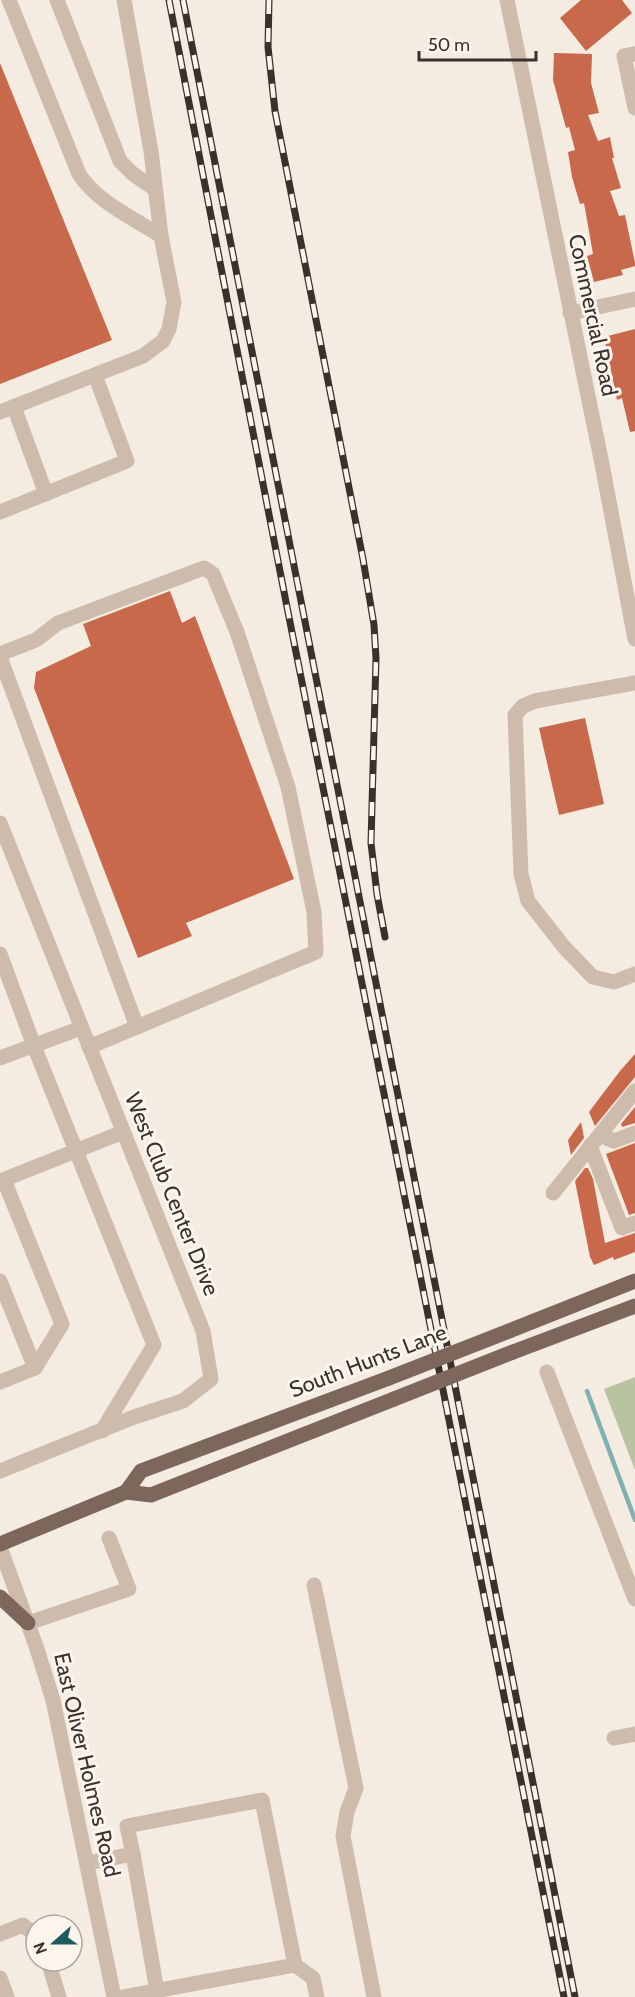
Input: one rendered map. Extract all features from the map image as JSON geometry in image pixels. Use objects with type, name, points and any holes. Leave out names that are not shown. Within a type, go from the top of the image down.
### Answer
[{"type":"main road","name":"South Hunts Lane","points":[[126,1492],[141,1471],[389,1378],[635,1281]]},
{"type":"main road","name":"South Hunts Lane","points":[[0,1545],[126,1492],[151,1494],[635,1306]]},
{"type":"main road","points":[[0,1597],[28,1623]]},
{"type":"street","points":[[9,0],[79,174],[87,186],[112,205],[161,236]]},
{"type":"street","points":[[57,0],[120,161],[133,174],[155,189]]},
{"type":"street","points":[[113,0],[131,42]]},
{"type":"street","points":[[46,494],[7,410],[142,356],[163,341],[169,329],[174,302],[161,236],[150,151],[124,0]]},
{"type":"street","name":"Commercial Road","points":[[507,0],[602,465],[635,639]]},
{"type":"street","points":[[630,55],[635,108]]},
{"type":"street","points":[[570,313],[635,299]]},
{"type":"street","points":[[0,512],[127,461],[95,375]]},
{"type":"street","points":[[89,1047],[138,1027],[316,952],[314,912],[288,787],[237,632],[213,574],[204,568],[58,623],[36,640],[0,655],[138,1027]]},
{"type":"street","points":[[635,683],[535,701],[523,706],[515,715],[520,874],[528,901],[564,947],[593,977],[614,982],[635,974]]},
{"type":"street","name":"West Club Center Drive","points":[[0,823],[203,1331],[211,1379],[183,1401],[102,1431]]},
{"type":"street","points":[[0,954],[34,1046],[153,1345],[102,1431],[0,1471]]},
{"type":"street","points":[[0,1058],[81,1028]]},
{"type":"street","points":[[553,1193],[635,1091]]},
{"type":"street","points":[[0,1382],[35,1368],[62,1324],[2,1180],[123,1132]]},
{"type":"street","points":[[595,1141],[614,1141],[635,1133]]},
{"type":"street","points":[[595,1141],[622,1228],[635,1224]]},
{"type":"street","points":[[0,1281],[35,1368]]},
{"type":"street","points":[[547,1372],[635,1599]]},
{"type":"street","points":[[28,1623],[129,1589],[109,1538]]},
{"type":"street","name":"East Oliver Holmes Road","points":[[0,1545],[53,1700],[114,1997]]},
{"type":"street","points":[[314,1585],[356,1788],[347,1812],[344,1836],[374,1997]]},
{"type":"street","points":[[614,1738],[635,1734]]},
{"type":"street","points":[[157,1991],[127,1826],[261,1800],[295,1965],[313,1978],[317,1997]]},
{"type":"street","points":[[88,1863],[133,1854]]},
{"type":"street","points":[[0,1934],[24,1926]]},
{"type":"street","points":[[122,1997],[295,1965]]},
{"type":"street","points":[[52,1973],[59,1997]]},
{"type":"street","points":[[0,1978],[7,1997]]},
{"type":"green space","points":[[635,1377],[635,1470],[604,1389]]},
{"type":"building","points":[[581,0],[622,0],[632,13],[586,51],[560,18]]},
{"type":"building","points":[[554,53],[592,54],[591,83],[599,113],[588,115],[598,141],[610,137],[614,158],[612,158],[621,188],[610,191],[619,216],[625,215],[635,263],[635,266],[621,270],[623,275],[594,282],[587,256],[593,254],[584,203],[580,204],[568,152],[575,150],[569,127],[566,128],[553,80]]},
{"type":"building","points":[[0,63],[112,340],[0,384]]},
{"type":"building","points":[[635,329],[635,431],[630,432],[622,398],[617,400],[604,337]]},
{"type":"building","points":[[170,591],[182,623],[195,616],[294,879],[186,923],[192,936],[138,958],[34,688],[36,672],[91,646],[83,624]]},
{"type":"building","points":[[585,718],[604,804],[559,815],[539,728]]},
{"type":"building","points":[[635,1054],[635,1077],[595,1126],[589,1112]]},
{"type":"building","points":[[635,1107],[635,1123],[622,1127],[621,1124]]},
{"type":"building","points":[[581,1122],[584,1138],[571,1155],[568,1140]]},
{"type":"building","points":[[635,1143],[635,1213],[629,1215],[606,1154]]},
{"type":"building","points":[[585,1168],[588,1168],[593,1179],[605,1243],[635,1233],[635,1252],[614,1260],[613,1257],[594,1265],[590,1257],[575,1181]]},
{"type":"waterway","points":[[587,1391],[635,1520]]},
{"type":"railway","points":[[169,0],[286,602],[564,1997]]},
{"type":"railway","points":[[183,0],[575,1997]]},
{"type":"railway","points":[[269,0],[268,47],[275,111],[374,625],[376,658],[371,843],[385,937]]}]
